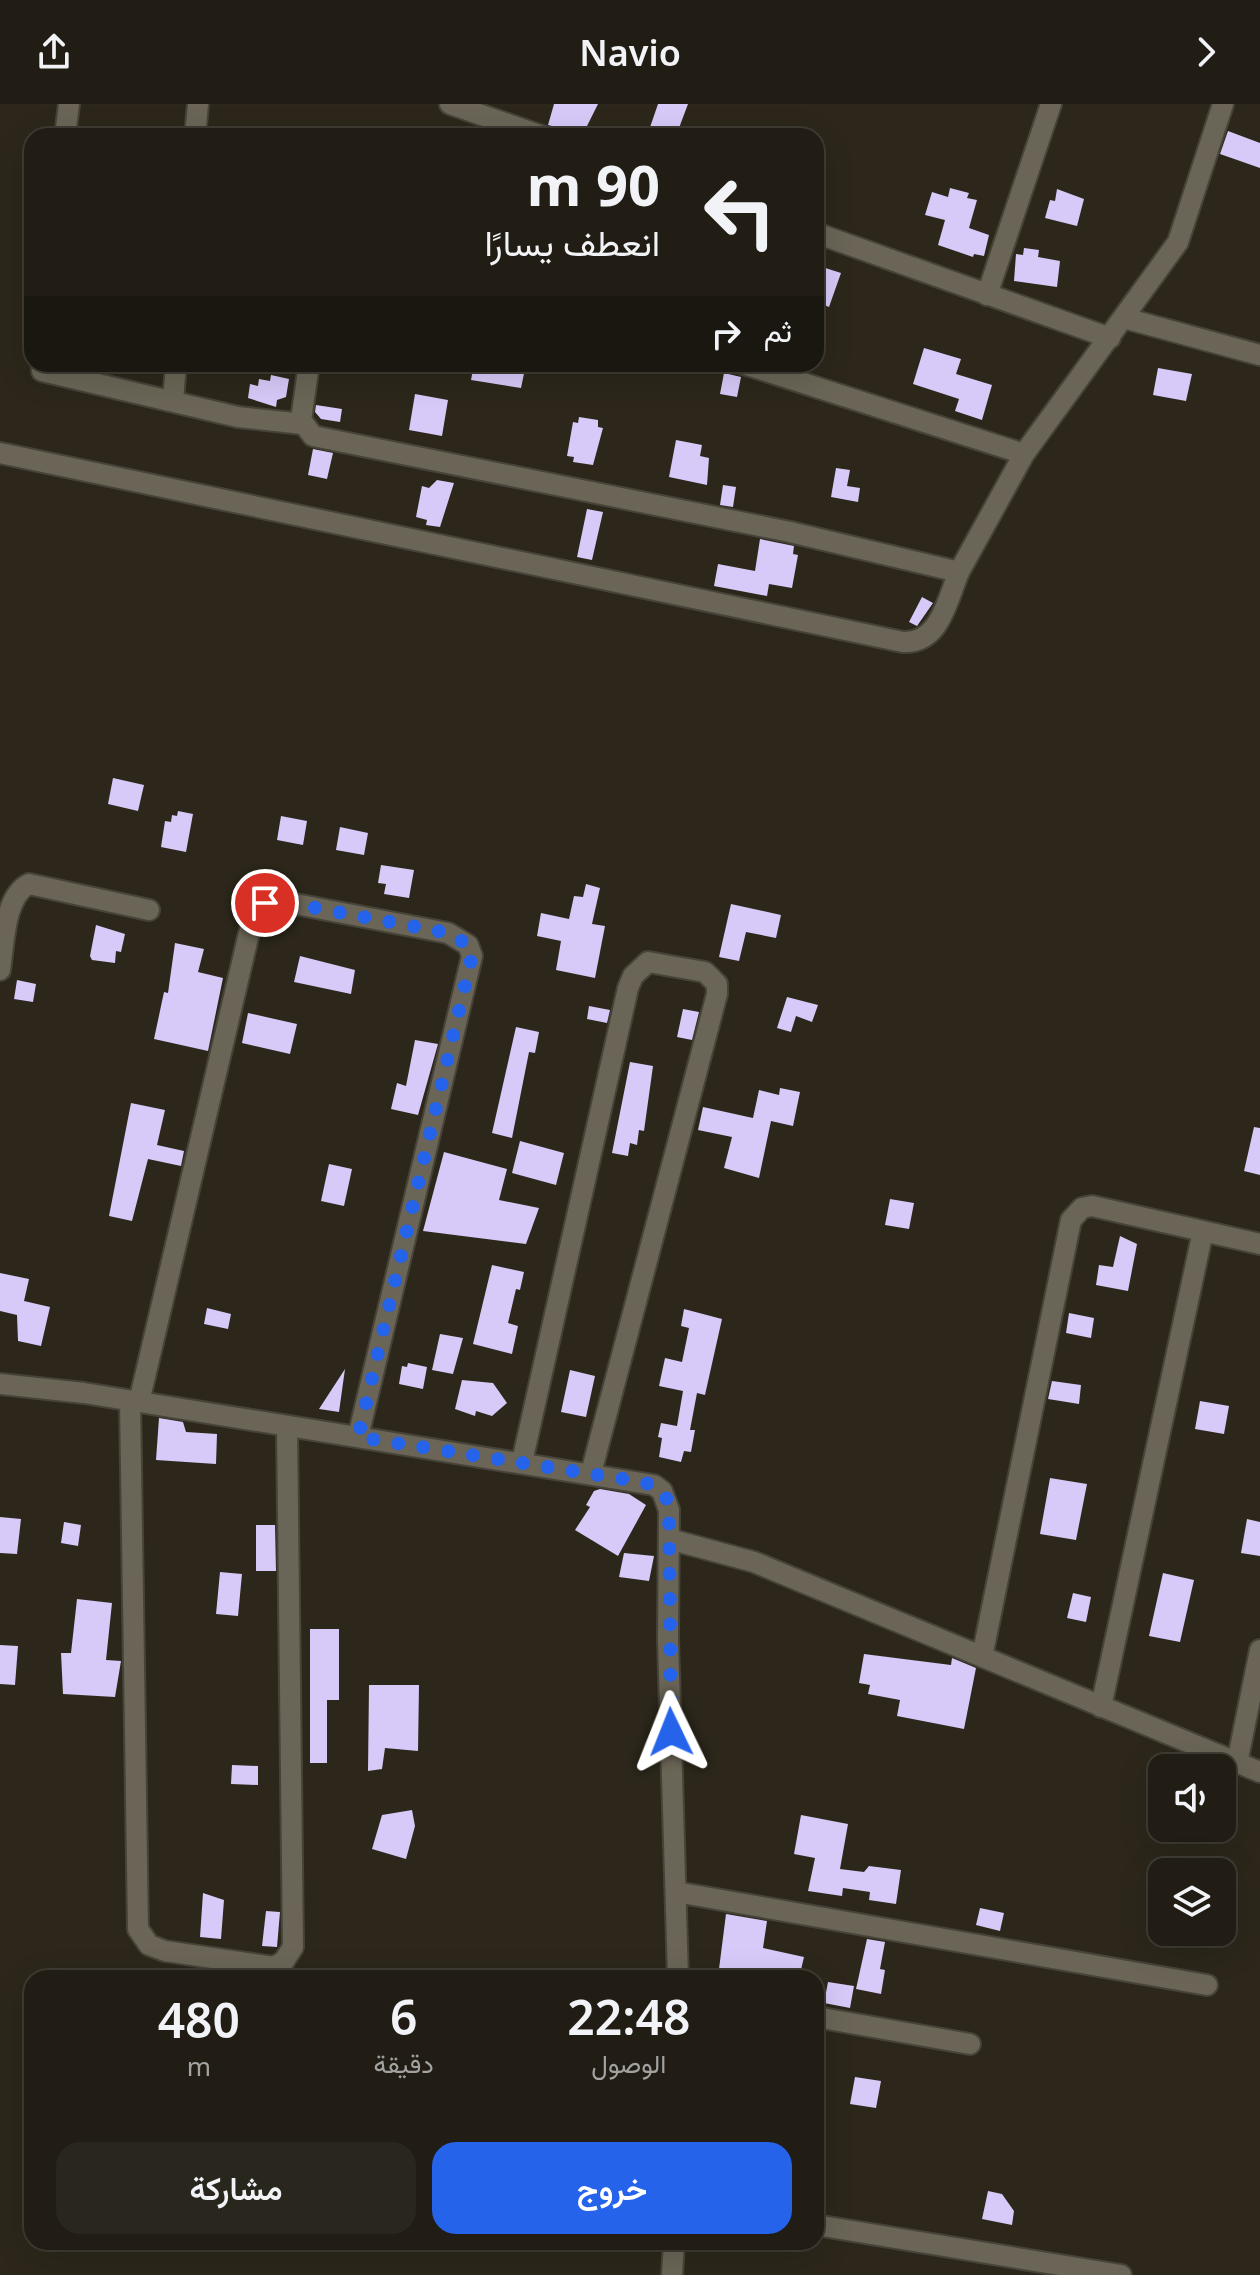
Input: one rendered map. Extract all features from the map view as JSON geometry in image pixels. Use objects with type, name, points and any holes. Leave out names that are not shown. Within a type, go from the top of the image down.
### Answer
[{"type":"street","points":[[66,128],[69,104]]},
{"type":"street","points":[[196,128],[198,104]]},
{"type":"street","points":[[450,104],[508,128]]},
{"type":"street","points":[[987,295],[1051,104]]},
{"type":"street","points":[[0,453],[903,642],[917,642],[934,631],[959,572],[1024,454],[1178,242],[1223,104]]},
{"type":"street","points":[[824,236],[1110,338]]},
{"type":"street","points":[[1124,318],[1260,355]]},
{"type":"street","points":[[46,372],[238,417],[303,424]]},
{"type":"street","points":[[173,401],[175,372]]},
{"type":"street","points":[[307,372],[301,403],[303,424],[313,436],[790,532],[959,572]]},
{"type":"street","points":[[769,372],[1024,454]]},
{"type":"street","points":[[0,970],[13,903],[20,888],[29,884],[149,910]]},
{"type":"street","points":[[287,1427],[293,1947],[284,1961],[274,1967],[165,1951],[149,1945],[138,1929],[135,1402],[249,933],[255,914],[265,903],[290,903],[448,933],[468,945],[472,956],[358,1437]]},
{"type":"street","points":[[522,1462],[628,988],[633,976],[648,962],[705,972],[717,984],[717,994],[591,1473]]},
{"type":"street","points":[[982,1657],[1071,1220],[1082,1208],[1092,1206],[1260,1244]]},
{"type":"street","points":[[1101,1707],[1203,1231]]},
{"type":"street","points":[[0,1384],[591,1473],[654,1485],[662,1491],[668,1501],[678,1970]]},
{"type":"street","points":[[669,1539],[754,1562],[1260,1772]]},
{"type":"street","points":[[1237,1763],[1260,1650]]},
{"type":"street","points":[[676,1892],[1207,1985]]},
{"type":"street","points":[[824,2018],[970,2044]]},
{"type":"street","points":[[824,2226],[1121,2275]]},
{"type":"street","points":[[672,2275],[674,2250]]},
{"type":"building","points":[[554,104],[598,104],[586,128],[548,125]]},
{"type":"building","points":[[658,104],[688,104],[679,128],[650,128]]},
{"type":"building","points":[[1228,131],[1260,143],[1260,168],[1220,154]]},
{"type":"building","points":[[950,188],[969,193],[967,198],[977,200],[969,228],[989,235],[984,256],[974,254],[973,257],[938,245],[945,220],[925,215],[932,192],[948,197]]},
{"type":"building","points":[[1057,189],[1084,199],[1077,226],[1045,218],[1050,200],[1055,201]]},
{"type":"building","points":[[1024,248],[1039,250],[1038,257],[1060,261],[1057,287],[1014,281],[1016,254],[1023,255]]},
{"type":"building","points":[[824,268],[841,273],[829,307],[824,305]]},
{"type":"building","points":[[924,348],[961,359],[956,374],[992,385],[982,420],[955,411],[959,399],[913,384]]},
{"type":"building","points":[[1158,368],[1192,374],[1186,401],[1153,395]]},
{"type":"building","points":[[472,372],[524,372],[521,388],[471,380]]},
{"type":"building","points":[[724,373],[741,377],[737,397],[720,394]]},
{"type":"building","points":[[271,375],[289,379],[286,397],[277,400],[276,407],[248,398],[250,384],[258,386],[259,379],[270,381]]},
{"type":"building","points":[[415,394],[448,400],[442,436],[409,430]]},
{"type":"building","points":[[316,405],[342,409],[340,422],[321,419],[315,412]]},
{"type":"building","points":[[579,417],[598,420],[598,427],[603,428],[593,465],[573,462],[574,457],[567,456],[573,422],[578,423]]},
{"type":"building","points":[[676,440],[702,445],[700,456],[709,458],[707,485],[669,477]]},
{"type":"building","points":[[313,449],[333,453],[327,479],[308,475]]},
{"type":"building","points":[[836,468],[850,470],[847,486],[860,488],[858,502],[831,497]]},
{"type":"building","points":[[437,480],[454,483],[440,527],[426,525],[427,520],[416,517],[422,486],[429,488]]},
{"type":"building","points":[[723,485],[736,487],[733,507],[720,505]]},
{"type":"building","points":[[587,509],[603,512],[592,560],[577,557]]},
{"type":"building","points":[[760,539],[794,546],[793,554],[798,555],[792,588],[769,584],[767,596],[714,586],[718,564],[755,571]]},
{"type":"building","points":[[922,597],[933,603],[917,626],[909,622]]},
{"type":"building","points":[[113,778],[144,785],[138,811],[108,804]]},
{"type":"building","points":[[178,811],[193,814],[186,852],[161,847],[165,821],[171,822],[172,815],[177,816]]},
{"type":"building","points":[[281,816],[307,821],[303,845],[277,840]]},
{"type":"building","points":[[340,827],[368,833],[364,855],[336,850]]},
{"type":"building","points":[[381,865],[414,870],[409,898],[384,894],[386,884],[378,883]]},
{"type":"building","points":[[586,884],[600,888],[592,924],[605,926],[595,978],[556,970],[561,941],[537,936],[541,913],[569,919],[574,896],[583,897]]},
{"type":"building","points":[[731,904],[781,915],[776,938],[746,932],[739,961],[719,957]]},
{"type":"building","points":[[96,925],[125,934],[121,952],[116,951],[115,963],[92,960],[90,956]]},
{"type":"building","points":[[175,943],[204,949],[198,972],[223,978],[208,1051],[154,1039],[164,992],[168,993]]},
{"type":"building","points":[[300,956],[355,970],[351,994],[294,982]]},
{"type":"building","points":[[17,980],[36,984],[33,1002],[14,999]]},
{"type":"building","points":[[787,997],[818,1005],[812,1022],[796,1016],[791,1032],[777,1028]]},
{"type":"building","points":[[589,1006],[610,1010],[607,1023],[587,1019]]},
{"type":"building","points":[[683,1009],[699,1012],[692,1040],[677,1037]]},
{"type":"building","points":[[248,1013],[297,1024],[290,1054],[242,1043]]},
{"type":"building","points":[[516,1027],[539,1032],[535,1053],[529,1052],[512,1138],[492,1133]]},
{"type":"building","points":[[415,1040],[438,1044],[418,1115],[391,1109],[397,1083],[406,1086]]},
{"type":"building","points":[[630,1062],[653,1066],[644,1131],[639,1130],[637,1145],[630,1143],[628,1156],[612,1153]]},
{"type":"building","points":[[780,1088],[800,1092],[793,1126],[771,1121],[759,1178],[724,1168],[732,1137],[698,1130],[703,1107],[753,1118],[759,1090],[779,1095]]},
{"type":"building","points":[[131,1103],[165,1110],[157,1145],[184,1151],[181,1166],[148,1159],[132,1221],[109,1216]]},
{"type":"building","points":[[1254,1127],[1260,1128],[1260,1175],[1244,1171]]},
{"type":"building","points":[[520,1141],[564,1153],[556,1185],[512,1173]]},
{"type":"building","points":[[444,1152],[507,1169],[499,1200],[539,1208],[526,1244],[423,1231]]},
{"type":"building","points":[[329,1164],[352,1169],[344,1206],[321,1201]]},
{"type":"building","points":[[890,1199],[914,1203],[909,1229],[885,1225]]},
{"type":"building","points":[[1120,1236],[1137,1244],[1128,1291],[1096,1285],[1099,1265],[1113,1267]]},
{"type":"building","points":[[492,1265],[524,1272],[520,1290],[516,1289],[508,1323],[518,1326],[512,1354],[473,1344]]},
{"type":"building","points":[[0,1273],[29,1279],[24,1301],[50,1307],[41,1346],[18,1341],[17,1315],[0,1311]]},
{"type":"building","points":[[207,1308],[231,1314],[228,1329],[204,1324]]},
{"type":"building","points":[[684,1309],[722,1319],[705,1395],[697,1393],[690,1430],[695,1430],[691,1452],[684,1451],[681,1462],[659,1457],[662,1438],[658,1437],[661,1423],[677,1426],[683,1391],[659,1386],[665,1358],[682,1362],[689,1328],[681,1326]]},
{"type":"building","points":[[1069,1313],[1094,1318],[1091,1338],[1066,1333]]},
{"type":"building","points":[[440,1334],[463,1338],[453,1374],[432,1370]]},
{"type":"building","points":[[408,1363],[427,1367],[423,1389],[399,1384],[402,1366],[407,1367]]},
{"type":"building","points":[[345,1369],[339,1412],[319,1409]]},
{"type":"building","points":[[570,1370],[595,1376],[586,1417],[561,1412]]},
{"type":"building","points":[[462,1380],[493,1383],[507,1403],[492,1416],[476,1411],[475,1416],[455,1409]]},
{"type":"building","points":[[1052,1381],[1081,1385],[1079,1404],[1048,1399]]},
{"type":"building","points":[[1200,1401],[1229,1406],[1224,1434],[1195,1429]]},
{"type":"building","points":[[159,1418],[183,1422],[186,1432],[217,1434],[216,1464],[156,1460]]},
{"type":"building","points":[[1050,1478],[1087,1484],[1076,1540],[1040,1534]]},
{"type":"building","points":[[600,1489],[629,1494],[646,1505],[618,1556],[575,1530],[590,1507],[586,1505],[594,1491]]},
{"type":"building","points":[[0,1517],[21,1519],[17,1554],[0,1553]]},
{"type":"building","points":[[1247,1519],[1260,1522],[1260,1556],[1241,1553]]},
{"type":"building","points":[[64,1522],[81,1525],[78,1546],[61,1543]]},
{"type":"building","points":[[256,1525],[275,1525],[276,1571],[256,1571]]},
{"type":"building","points":[[624,1553],[654,1556],[649,1581],[619,1577]]},
{"type":"building","points":[[220,1572],[242,1574],[238,1616],[216,1614]]},
{"type":"building","points":[[1163,1573],[1194,1580],[1180,1642],[1149,1636]]},
{"type":"building","points":[[1073,1593],[1091,1597],[1086,1622],[1067,1618]]},
{"type":"building","points":[[77,1599],[112,1603],[106,1660],[121,1661],[115,1697],[63,1694],[61,1653],[71,1653]]},
{"type":"building","points":[[310,1629],[339,1629],[339,1700],[327,1700],[327,1763],[310,1763]]},
{"type":"building","points":[[0,1645],[18,1646],[15,1685],[0,1684]]},
{"type":"building","points":[[864,1654],[951,1665],[952,1658],[976,1668],[964,1729],[897,1716],[900,1700],[868,1694],[870,1685],[859,1683]]},
{"type":"building","points":[[369,1685],[419,1685],[418,1751],[385,1748],[382,1769],[368,1771]]},
{"type":"building","points":[[232,1765],[258,1766],[258,1785],[231,1784]]},
{"type":"building","points":[[412,1810],[415,1826],[406,1859],[372,1849],[382,1815]]},
{"type":"building","points":[[801,1815],[848,1824],[840,1869],[864,1872],[869,1866],[901,1870],[896,1904],[869,1900],[870,1892],[843,1888],[842,1896],[808,1891],[815,1858],[794,1854]]},
{"type":"building","points":[[203,1893],[224,1900],[221,1939],[200,1937]]},
{"type":"building","points":[[980,1908],[1004,1913],[1000,1931],[976,1925]]},
{"type":"building","points":[[266,1911],[280,1912],[277,1947],[262,1946]]},
{"type":"building","points":[[726,1914],[767,1921],[763,1948],[804,1957],[801,1970],[719,1969]]},
{"type":"building","points":[[867,1939],[885,1942],[880,1969],[885,1970],[881,1994],[856,1989]]},
{"type":"building","points":[[828,1982],[854,1986],[850,2008],[824,2003]]},
{"type":"building","points":[[855,2077],[881,2081],[876,2108],[850,2104]]},
{"type":"building","points":[[988,2191],[1002,2194],[1014,2211],[1012,2225],[982,2219]]},
{"type":"route","points":[[265,903],[290,903],[448,933],[468,945],[472,956],[358,1437],[617,1478],[654,1485],[662,1491],[669,1510],[671,1732]]}]
